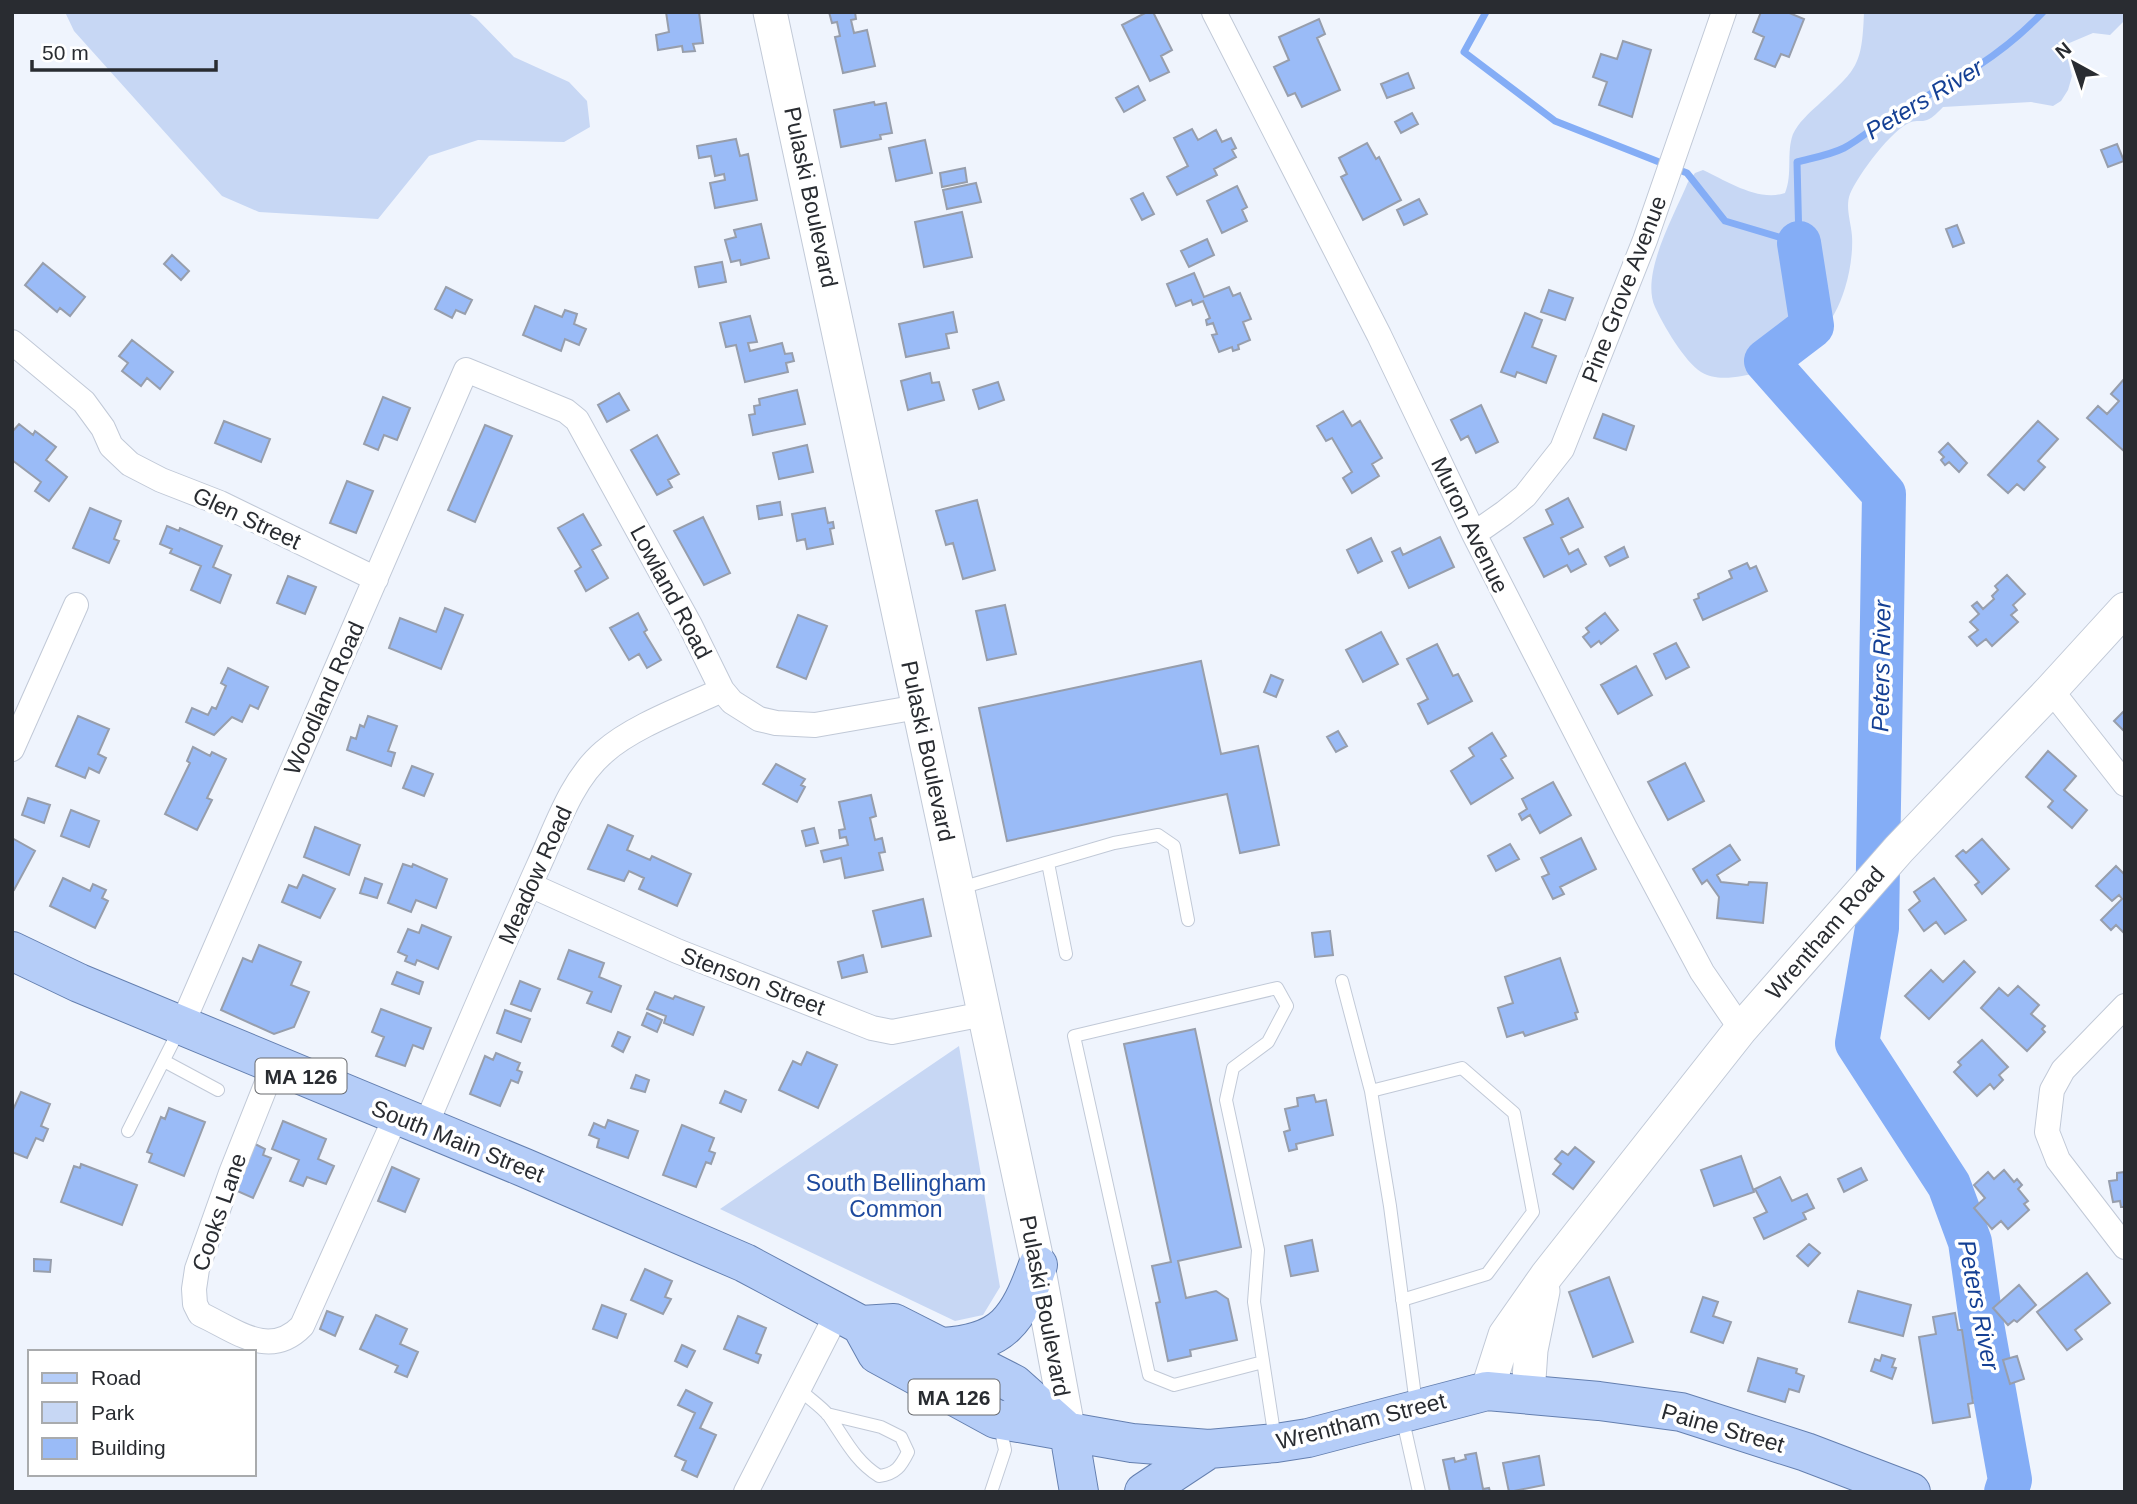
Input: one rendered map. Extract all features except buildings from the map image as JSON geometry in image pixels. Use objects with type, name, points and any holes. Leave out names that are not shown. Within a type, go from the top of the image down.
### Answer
[{"type":"main road","name":"Pulaski Boulevard","points":[[770,12],[1038,1265],[1079,1492]]},
{"type":"main road","name":"Wrentham Road","points":[[1486,1391],[1505,1335],[1547,1275],[1741,1029],[1899,849],[2125,609]]},
{"type":"main road","name":"South Main Street","points":[[15,962],[79,983],[723,1253],[849,1319],[894,1323],[1014,1384],[1069,1433]]},
{"type":"main road","points":[[942,1348],[967,1346],[982,1341],[1006,1325],[1021,1306],[1038,1265]]},
{"type":"main road","name":"Wrentham Road","points":[[1528,1394],[1536,1317],[1547,1275]]},
{"type":"main road","name":"MA 126","points":[[849,1319],[877,1354],[996,1419],[1069,1433]]},
{"type":"main road","name":"Wrentham Street","points":[[1069,1433],[1156,1446],[1209,1449],[1276,1443],[1340,1430],[1486,1391]]},
{"type":"main road","name":"Paine Street","points":[[1486,1391],[1599,1401],[1681,1412],[1806,1452],[1911,1492]]},
{"type":"main road","points":[[1144,1492],[1209,1449]]},
{"type":"street","name":"Muron Avenue","points":[[1214,12],[1379,335],[1474,534],[1696,960],[1741,1029]]},
{"type":"street","name":"Pine Grove Avenue","points":[[1474,534],[1525,496],[1562,449],[1645,240],[1724,12]]},
{"type":"street","name":"Glen Street","points":[[12,342],[84,402],[99,421],[119,456],[143,472],[220,503],[376,579]]},
{"type":"street","name":"Lowland Road","points":[[466,370],[566,411],[577,420],[690,625],[722,690],[744,711],[758,719],[776,723],[815,725],[918,707]]},
{"type":"street","name":"Woodland Road","points":[[181,1027],[466,370]]},
{"type":"street","points":[[12,749],[76,605]]},
{"type":"street","name":"Meadow Road","points":[[410,1121],[530,885],[572,793],[587,770],[603,752],[622,738],[722,690]]},
{"type":"street","points":[[2051,690],[2125,784]]},
{"type":"street","name":"Stenson Street","points":[[530,885],[677,951],[872,1028],[892,1032],[984,1014]]},
{"type":"street","points":[[2125,1006],[2063,1070],[2052,1090],[2047,1132],[2059,1160],[2125,1247]]},
{"type":"street","name":"Cooks Lane","points":[[274,1065],[231,1173],[197,1269],[194,1289],[195,1304],[200,1314],[262,1342],[277,1343],[294,1334],[302,1326],[410,1121]]},
{"type":"street","points":[[746,1492],[799,1390],[849,1319]]},
{"type":"lane","points":[[957,889],[1114,843],[1158,835],[1174,846],[1188,920]]},
{"type":"lane","points":[[1048,863],[1066,954]]},
{"type":"lane","points":[[1342,981],[1371,1091],[1390,1206],[1402,1300],[1409,1410],[1419,1492]]},
{"type":"lane","points":[[1263,1362],[1174,1385],[1149,1375],[1074,1036],[1277,988],[1286,1006],[1268,1042],[1233,1068],[1226,1100],[1258,1250],[1254,1302],[1276,1443]]},
{"type":"lane","points":[[128,1131],[181,1027]]},
{"type":"lane","points":[[164,1061],[218,1090]]},
{"type":"lane","points":[[1371,1091],[1462,1068],[1514,1114],[1533,1212],[1487,1274],[1402,1300]]},
{"type":"lane","points":[[799,1390],[827,1413],[863,1466],[880,1476],[890,1475],[900,1468],[908,1452],[901,1437],[881,1427],[827,1413]]},
{"type":"lane","points":[[991,1492],[1005,1450],[1004,1439],[996,1419]]},
{"type":"green space","points":[[65,12],[466,12],[476,18],[514,57],[569,82],[587,101],[590,127],[564,142],[478,140],[429,156],[378,219],[259,212],[222,196],[74,31]]},
{"type":"green space","points":[[1864,12],[2125,12],[2125,20],[2110,35],[2093,33],[2067,44],[2066,52],[2072,76],[2068,90],[2061,101],[2053,106],[2031,102],[1943,107],[1925,121],[1911,122],[1903,126],[1885,143],[1850,194],[1848,209],[1852,255],[1848,275],[1838,306],[1819,336],[1793,358],[1760,372],[1727,378],[1706,375],[1682,352],[1655,307],[1652,278],[1655,261],[1668,227],[1688,182],[1695,173],[1703,170],[1754,193],[1785,193],[1793,134],[1804,118],[1855,66],[1861,45]]},
{"type":"green space","name":"South Bellingham Common","points":[[959,1046],[1000,1287],[983,1315],[955,1321],[720,1209]]},
{"type":"waterway","points":[[1486,12],[1464,52],[1555,121],[1687,173],[1725,221],[1799,243],[1797,162],[1844,148],[1890,116],[1956,80],[2009,43],[2043,12]]},
{"type":"waterway","name":"Peters River","points":[[1799,243],[1812,326],[1766,361],[1884,494],[1877,928],[1857,1043],[1949,1185],[1970,1242],[2010,1480],[2006,1492]]}]
